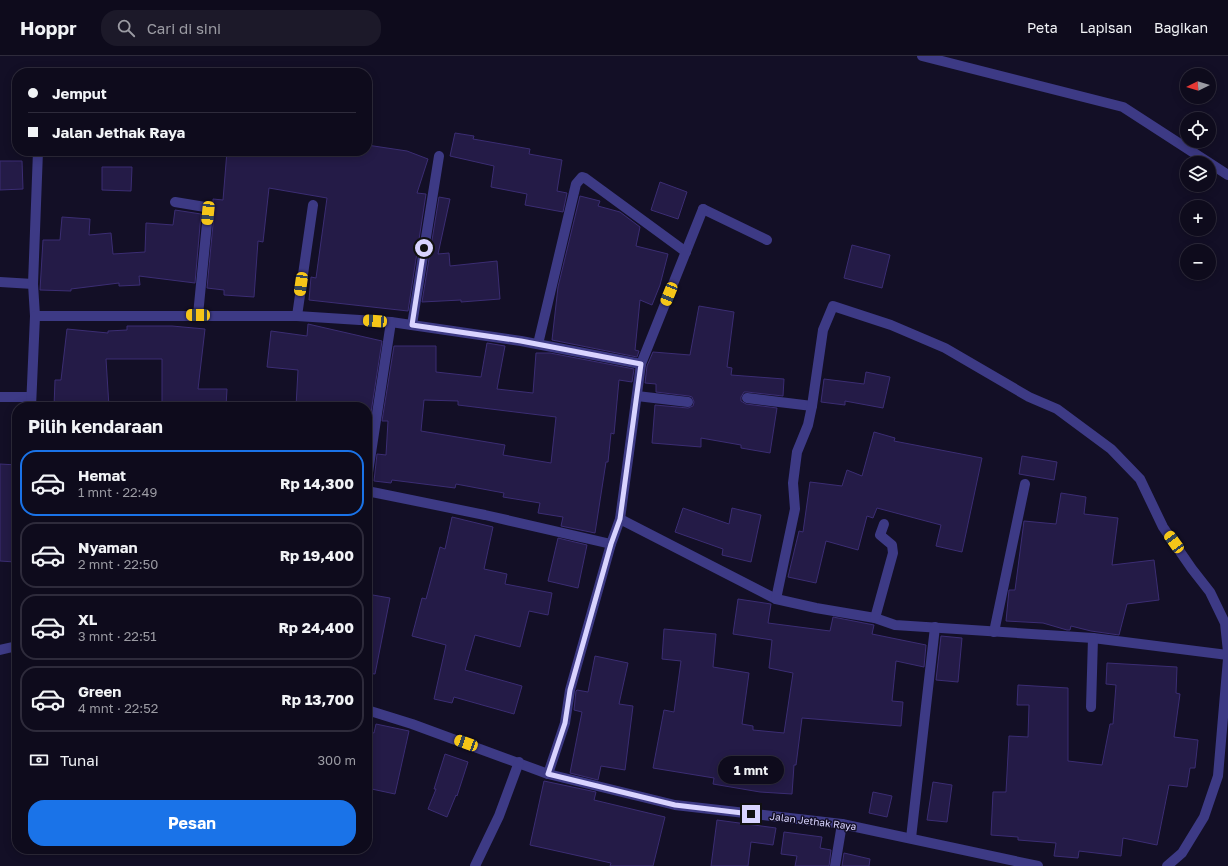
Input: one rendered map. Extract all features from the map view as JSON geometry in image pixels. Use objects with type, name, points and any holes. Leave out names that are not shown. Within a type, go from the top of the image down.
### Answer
[{"type":"street","points":[[922,56],[1123,107],[1228,175]]},
{"type":"street","points":[[0,397],[31,402],[35,316],[34,284],[38,156]]},
{"type":"street","points":[[412,325],[440,156]]},
{"type":"street","points":[[538,344],[576,184],[582,177],[686,252]]},
{"type":"street","points":[[175,202],[205,207],[208,213],[198,315]]},
{"type":"street","points":[[297,316],[313,205]]},
{"type":"street","points":[[548,774],[565,723],[570,690],[611,544],[620,519],[641,364],[703,209],[767,240]]},
{"type":"street","points":[[0,282],[34,284]]},
{"type":"street","points":[[620,519],[776,599],[816,608],[875,618],[895,625],[1093,638],[1228,653],[1225,623],[1210,592],[1163,527],[1140,479],[1111,449],[1057,409],[1029,397],[945,348],[891,325],[833,306],[823,330],[812,406],[808,425],[798,452],[793,483],[795,509],[776,599]]},
{"type":"street","points":[[35,316],[297,316],[391,322],[538,344],[641,364]]},
{"type":"street","points":[[372,444],[391,322]]},
{"type":"street","points":[[637,396],[688,402]]},
{"type":"street","points":[[747,398],[812,406]]},
{"type":"street","points":[[994,632],[1025,484]]},
{"type":"street","points":[[372,493],[485,515],[611,544]]},
{"type":"street","points":[[875,618],[894,553],[892,545],[880,535],[884,524]]},
{"type":"street","points":[[911,838],[935,628]]},
{"type":"street","points":[[1091,707],[1093,638]]},
{"type":"street","points":[[0,650],[12,647]]},
{"type":"street","points":[[1167,866],[1182,853],[1204,817],[1218,776],[1228,659]]},
{"type":"street","name":"Jalan Jethak Raya","points":[[372,712],[412,724],[519,762],[548,774],[675,805],[842,824],[1038,866]]},
{"type":"street","points":[[475,866],[499,816],[519,762]]},
{"type":"street","points":[[835,866],[842,824]]},
{"type":"building","points":[[455,133],[474,136],[473,139],[530,149],[529,154],[562,160],[557,191],[567,193],[563,212],[525,205],[527,194],[491,187],[494,166],[450,156]]},
{"type":"building","points":[[372,146],[407,151],[428,159],[417,193],[426,194],[408,311],[309,300],[311,277],[316,278],[327,198],[269,188],[263,242],[258,241],[254,297],[224,295],[224,290],[207,288],[214,214],[213,199],[223,200],[227,156],[372,156]]},
{"type":"building","points":[[0,161],[22,161],[23,189],[0,190]]},
{"type":"building","points":[[102,167],[132,167],[131,191],[102,190]]},
{"type":"building","points":[[660,182],[687,192],[678,219],[651,210]]},
{"type":"building","points":[[580,196],[600,201],[598,206],[620,212],[640,227],[636,246],[668,254],[660,285],[652,305],[640,300],[635,350],[639,351],[637,357],[552,340],[558,287]]},
{"type":"building","points":[[439,197],[450,199],[438,254],[449,253],[450,266],[497,261],[500,299],[461,302],[461,300],[422,302]]},
{"type":"building","points":[[175,210],[201,214],[195,283],[139,276],[140,285],[119,286],[119,283],[71,289],[71,291],[40,290],[43,240],[60,240],[62,217],[90,219],[89,235],[111,233],[113,254],[145,252],[146,223],[173,225]]},
{"type":"building","points":[[852,245],[890,255],[882,288],[844,278]]},
{"type":"building","points":[[699,306],[734,312],[727,367],[732,368],[731,375],[784,379],[783,396],[744,392],[741,397],[741,401],[746,404],[777,408],[770,453],[741,448],[741,445],[701,438],[701,447],[652,443],[655,405],[688,408],[693,406],[694,402],[692,397],[689,396],[656,392],[656,384],[645,383],[647,366],[653,352],[690,355]]},
{"type":"building","points":[[308,324],[382,341],[372,406],[372,402],[296,402],[298,370],[267,367],[271,331],[307,336]]},
{"type":"building","points":[[127,326],[172,326],[205,329],[198,389],[227,389],[226,402],[162,402],[162,359],[106,359],[109,402],[54,402],[55,380],[61,380],[67,329],[108,333],[108,331],[127,330]]},
{"type":"building","points":[[487,343],[505,346],[497,389],[533,393],[536,353],[550,353],[634,369],[632,382],[619,380],[614,434],[611,433],[608,462],[606,462],[595,533],[561,526],[563,517],[538,513],[540,503],[503,497],[504,493],[456,484],[455,488],[392,480],[391,483],[374,481],[377,454],[386,455],[388,421],[382,421],[394,346],[436,346],[436,372],[481,377]],"holes":[[[424,400],[458,401],[458,405],[556,417],[551,463],[503,455],[505,445],[421,431]]]},
{"type":"building","points":[[866,372],[890,377],[883,408],[845,401],[845,405],[821,402],[824,379],[864,384]]},
{"type":"building","points":[[874,432],[895,438],[894,441],[982,458],[962,552],[936,546],[941,525],[877,508],[873,518],[867,516],[858,550],[826,541],[816,583],[788,577],[799,531],[803,532],[810,482],[842,486],[847,470],[862,476]]},
{"type":"building","points":[[1022,456],[1057,462],[1054,480],[1019,474]]},
{"type":"building","points":[[0,464],[12,465],[12,562],[0,561]]},
{"type":"building","points":[[1061,493],[1086,497],[1084,514],[1118,518],[1112,565],[1154,560],[1159,600],[1127,604],[1119,635],[1091,631],[1071,626],[1070,630],[1067,630],[1043,623],[1006,621],[1009,590],[1015,590],[1024,521],[1056,524]]},
{"type":"building","points":[[683,508],[729,524],[732,508],[761,515],[751,562],[722,555],[723,549],[675,532]]},
{"type":"building","points":[[452,517],[493,527],[484,569],[507,574],[505,584],[552,593],[548,615],[529,611],[520,647],[475,635],[465,670],[522,686],[514,714],[454,697],[452,703],[434,699],[446,645],[412,636],[422,598],[426,599],[440,547],[445,549]]},
{"type":"building","points":[[558,538],[587,545],[578,588],[548,581]]},
{"type":"building","points":[[372,595],[390,598],[375,674],[372,674]]},
{"type":"building","points":[[738,599],[771,604],[768,623],[830,631],[833,617],[874,625],[872,634],[926,645],[924,667],[896,661],[892,701],[903,702],[901,726],[802,718],[796,765],[794,765],[792,794],[760,792],[713,784],[714,778],[653,768],[664,710],[674,712],[681,661],[662,659],[664,629],[716,634],[713,667],[749,673],[742,724],[753,726],[753,730],[784,733],[793,673],[769,668],[772,640],[733,634]]},
{"type":"building","points":[[941,636],[962,638],[958,682],[936,680]]},
{"type":"building","points":[[595,656],[628,663],[619,704],[633,706],[625,770],[601,766],[598,780],[570,773],[582,712],[574,710],[576,691],[588,692]]},
{"type":"building","points":[[1107,663],[1177,667],[1176,693],[1180,694],[1174,737],[1198,740],[1195,768],[1190,768],[1187,787],[1169,785],[1157,845],[1123,838],[1121,856],[1079,851],[1078,858],[1054,856],[1056,843],[1018,840],[1018,837],[991,835],[993,792],[1006,792],[1009,736],[1028,737],[1029,705],[1017,705],[1018,685],[1068,688],[1068,761],[1102,765],[1110,724],[1113,724],[1116,685],[1106,684]]},
{"type":"building","points":[[376,724],[409,731],[395,794],[372,789],[372,732],[374,733]]},
{"type":"building","points":[[445,754],[468,762],[457,796],[456,795],[447,817],[428,809],[436,789],[434,789]]},
{"type":"building","points":[[544,781],[596,792],[594,800],[665,817],[653,866],[610,866],[611,863],[530,845]]},
{"type":"building","points":[[933,782],[952,785],[947,822],[927,820]]},
{"type":"building","points":[[873,792],[892,796],[887,817],[869,813]]},
{"type":"building","points":[[717,820],[776,828],[773,845],[751,842],[748,866],[711,866]]},
{"type":"building","points":[[784,832],[822,837],[820,848],[831,850],[829,866],[795,866],[797,856],[781,854]]},
{"type":"building","points":[[844,853],[870,859],[869,866],[842,866]]},
{"type":"route","points":[[424,248],[412,325],[598,354],[641,364],[620,519],[611,544],[570,690],[565,723],[558,748],[548,774],[675,805],[751,814]]}]
